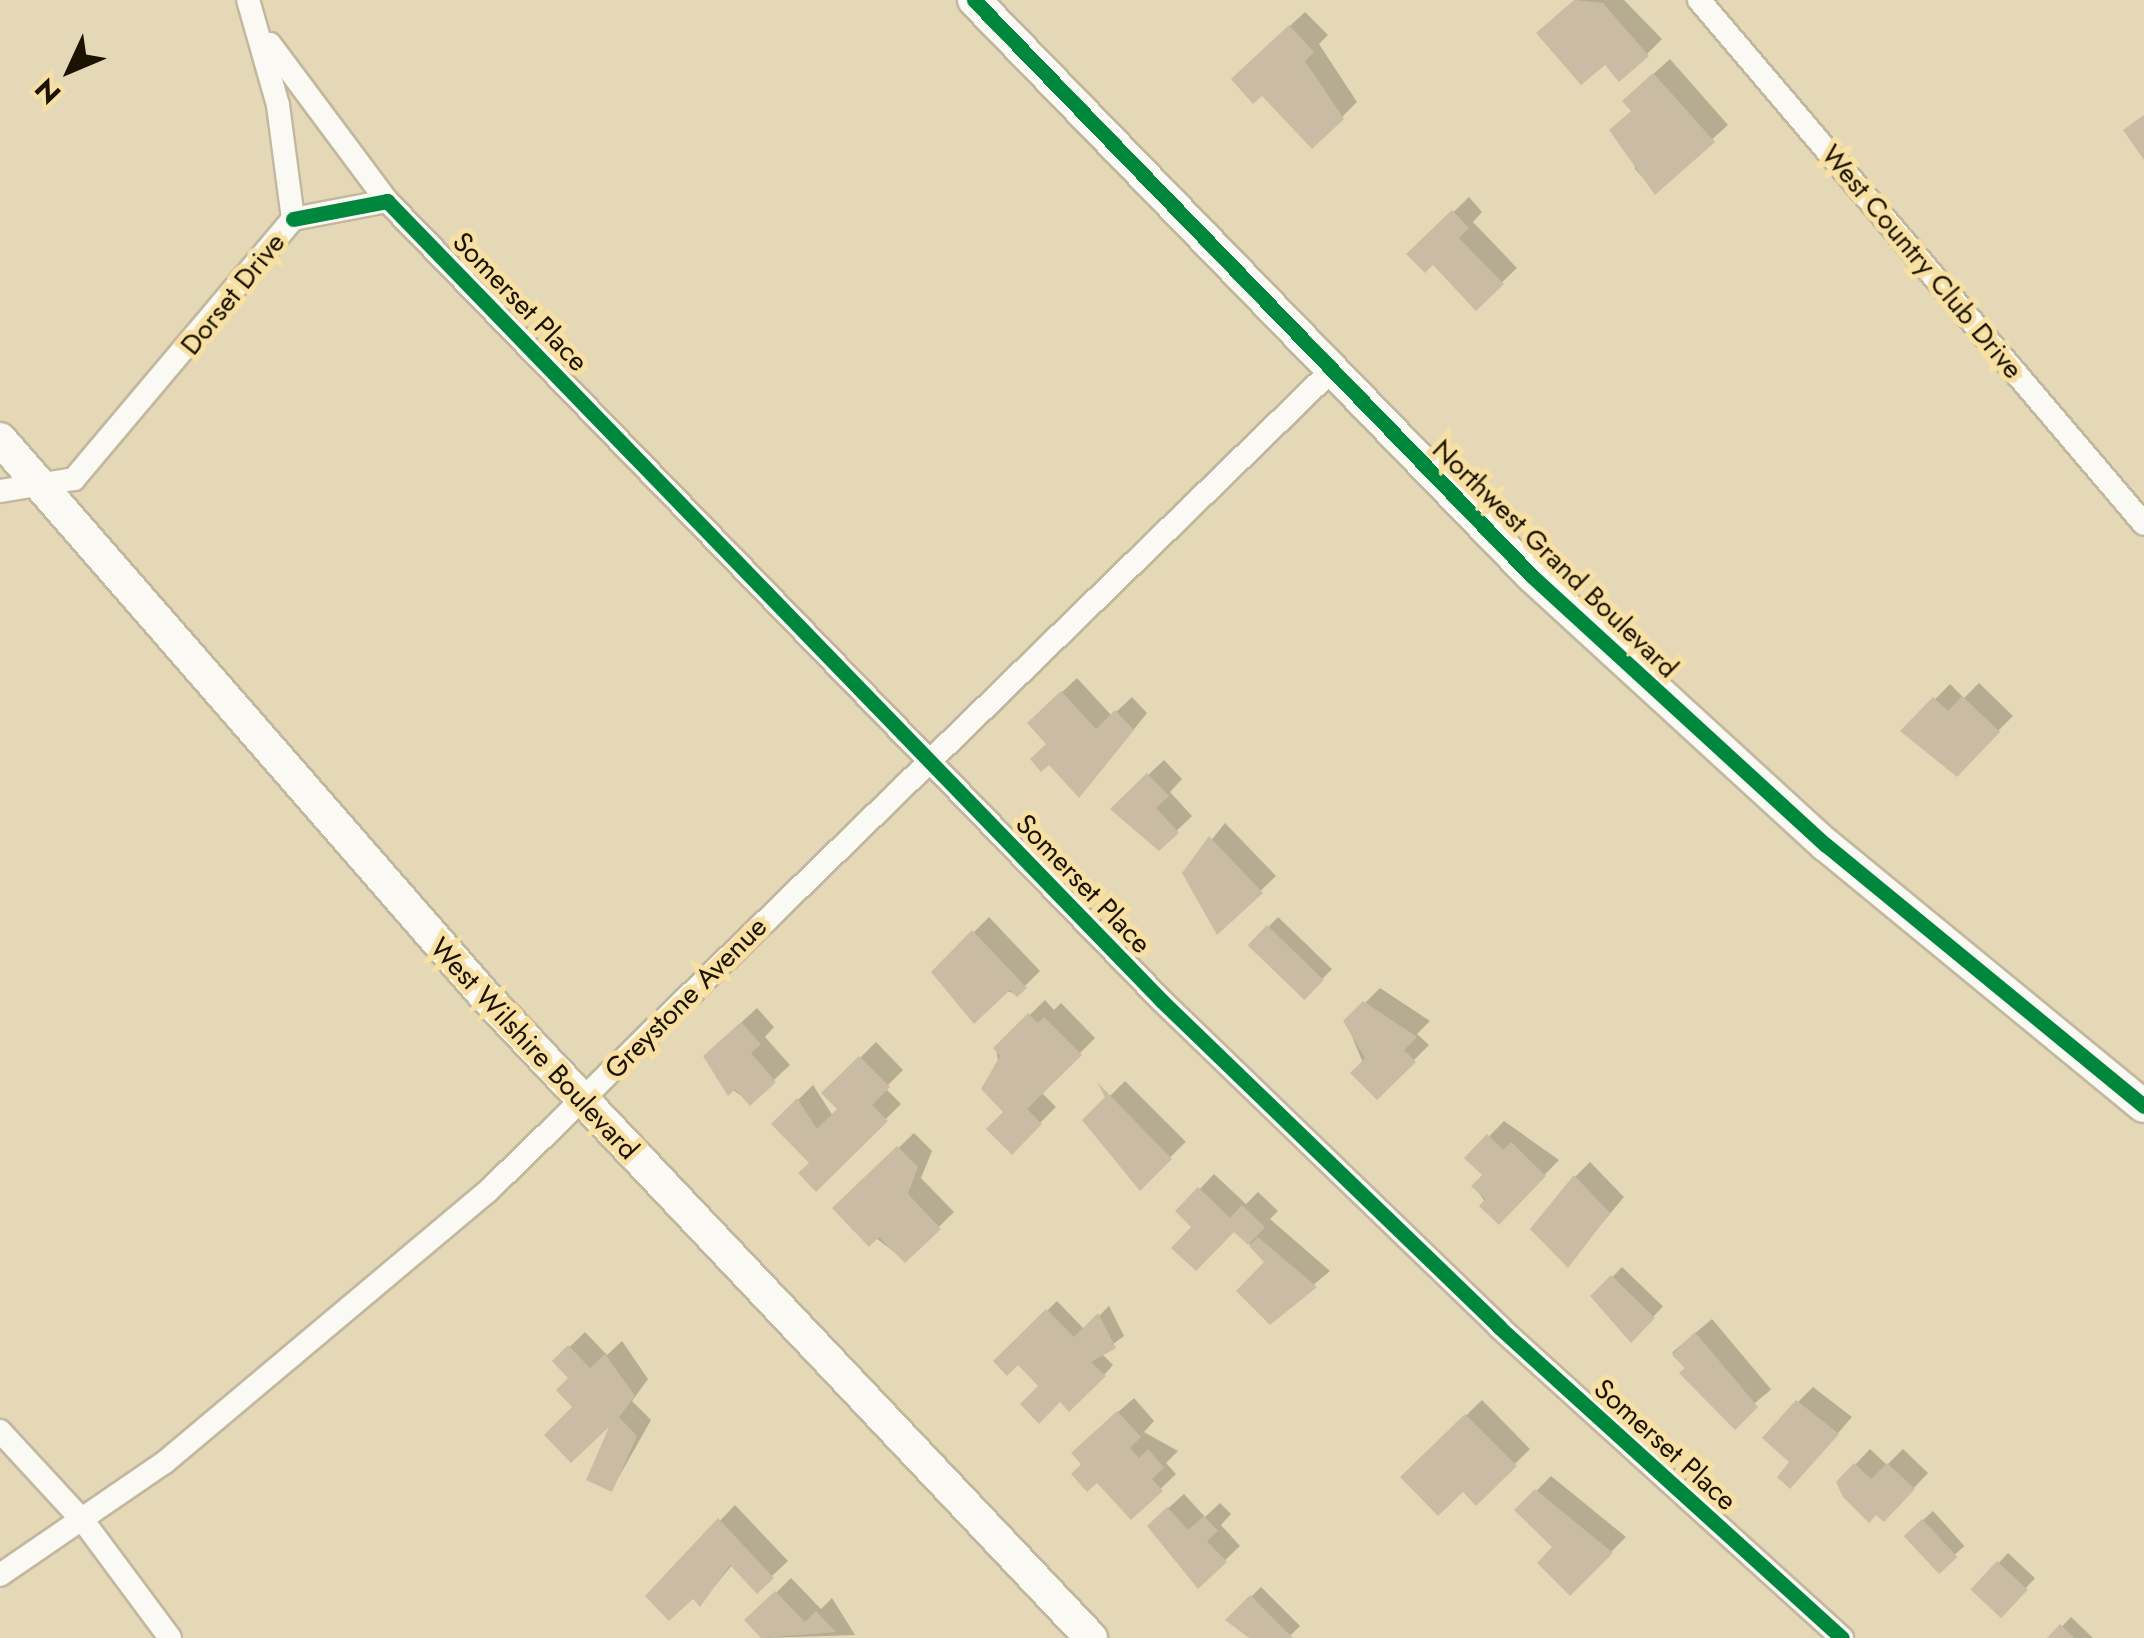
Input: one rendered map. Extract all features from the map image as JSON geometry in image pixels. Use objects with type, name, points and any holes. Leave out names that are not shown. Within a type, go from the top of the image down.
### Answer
[{"type":"street","name":"Dorset Drive","points":[[0,491],[42,490],[74,478],[293,219],[261,31],[248,0]]},
{"type":"street","name":"Northwest Grand Boulevard","points":[[974,0],[1330,372],[1711,744],[2144,1106]]},
{"type":"street","name":"West Country Club Drive","points":[[1699,0],[2144,524]]},
{"type":"street","name":"Somerset Place","points":[[261,31],[388,201],[928,761],[1499,1328],[1842,1638]]},
{"type":"street","points":[[293,219],[388,201]]},
{"type":"street","name":"Greystone Avenue","points":[[0,1575],[84,1522],[334,1328],[582,1101],[1330,372]]},
{"type":"street","name":"West Wilshire Boulevard","points":[[0,439],[582,1101],[1091,1638]]},
{"type":"street","points":[[0,1431],[84,1522],[170,1638]]},
{"type":"building","points":[[1574,0],[1603,3],[1649,56],[1619,82],[1605,65],[1581,85],[1536,33]]},
{"type":"building","points":[[1289,25],[1314,52],[1305,61],[1344,119],[1312,149],[1262,96],[1253,104],[1231,79]]},
{"type":"building","points":[[1653,73],[1715,142],[1655,195],[1609,130],[1631,111],[1622,101]]},
{"type":"building","points":[[2144,115],[2144,160],[2123,130]]},
{"type":"building","points":[[1452,210],[1469,228],[1459,238],[1504,284],[1476,311],[1433,265],[1425,273],[1406,254]]},
{"type":"building","points":[[1061,691],[1096,729],[1115,710],[1134,730],[1079,798],[1049,765],[1041,772],[1030,759],[1046,744],[1027,723]]},
{"type":"building","points":[[1962,696],[2000,732],[1957,777],[1900,731],[1933,697],[1948,711]]},
{"type":"building","points":[[1147,773],[1169,796],[1156,808],[1179,833],[1159,851],[1110,809]]},
{"type":"building","points":[[1209,836],[1263,893],[1217,935],[1182,873]]},
{"type":"building","points":[[1267,925],[1324,980],[1304,1000],[1248,945]]},
{"type":"building","points":[[972,930],[1027,988],[1017,997],[1010,990],[974,1024],[931,972]]},
{"type":"building","points":[[1363,1001],[1417,1037],[1404,1050],[1416,1062],[1377,1100],[1350,1073],[1365,1058],[1343,1021]]},
{"type":"building","points":[[1028,1013],[1038,1023],[1044,1017],[1082,1055],[1027,1109],[1042,1124],[1012,1155],[986,1129],[1003,1112],[981,1089],[1000,1056],[993,1048]]},
{"type":"building","points":[[741,1022],[761,1044],[751,1053],[776,1082],[750,1106],[735,1089],[728,1096],[703,1056]]},
{"type":"building","points":[[859,1056],[890,1087],[872,1105],[888,1121],[816,1192],[798,1173],[809,1163],[771,1124],[797,1098],[817,1129],[837,1109],[821,1093]]},
{"type":"building","points":[[1097,1082],[1172,1159],[1140,1191],[1082,1120],[1105,1097]]},
{"type":"building","points":[[1487,1134],[1503,1150],[1511,1142],[1546,1176],[1499,1225],[1479,1206],[1485,1199],[1471,1186],[1482,1175],[1464,1158]]},
{"type":"building","points":[[897,1146],[918,1167],[908,1194],[941,1229],[905,1263],[879,1237],[869,1247],[832,1208]]},
{"type":"building","points":[[1574,1175],[1610,1213],[1568,1268],[1530,1229]]},
{"type":"building","points":[[1198,1187],[1230,1218],[1242,1205],[1265,1227],[1248,1245],[1234,1232],[1196,1271],[1171,1248],[1191,1227],[1175,1211]]},
{"type":"building","points":[[1258,1237],[1317,1287],[1270,1325],[1236,1291],[1264,1262],[1249,1246]]},
{"type":"building","points":[[1611,1275],[1655,1318],[1631,1343],[1590,1296]]},
{"type":"building","points":[[1046,1309],[1074,1337],[1098,1313],[1116,1348],[1091,1362],[1106,1376],[1069,1412],[1060,1402],[1039,1424],[1020,1404],[1038,1386],[1018,1365],[1007,1376],[993,1361]]},
{"type":"building","points":[[1695,1332],[1758,1407],[1735,1430],[1679,1373],[1685,1368],[1672,1355]]},
{"type":"building","points":[[568,1345],[590,1368],[605,1354],[635,1396],[619,1417],[637,1436],[612,1492],[586,1480],[609,1427],[571,1463],[544,1435],[572,1407],[556,1390],[568,1378],[552,1361]]},
{"type":"building","points":[[1796,1400],[1839,1434],[1790,1489],[1777,1477],[1789,1462],[1762,1438]]},
{"type":"building","points":[[1117,1411],[1141,1437],[1130,1448],[1139,1458],[1148,1449],[1164,1468],[1152,1479],[1163,1491],[1131,1520],[1097,1483],[1087,1492],[1071,1474],[1081,1464],[1071,1453]]},
{"type":"building","points":[[1465,1414],[1517,1466],[1476,1506],[1463,1492],[1438,1516],[1400,1477]]},
{"type":"building","points":[[1854,1463],[1871,1479],[1887,1463],[1915,1489],[1884,1522],[1876,1515],[1869,1523],[1843,1497],[1836,1482]]},
{"type":"building","points":[[1535,1489],[1613,1553],[1570,1596],[1537,1563],[1552,1547],[1514,1510]]},
{"type":"building","points":[[1167,1507],[1188,1530],[1204,1516],[1218,1531],[1207,1541],[1227,1562],[1198,1589],[1147,1526]]},
{"type":"building","points":[[718,1518],[774,1578],[757,1594],[730,1565],[700,1607],[693,1599],[669,1621],[645,1596]]},
{"type":"building","points":[[1922,1519],[1957,1557],[1939,1574],[1904,1536]]},
{"type":"building","points":[[1997,1561],[2028,1590],[2001,1618],[1970,1590]]},
{"type":"building","points":[[775,1591],[805,1622],[816,1611],[836,1632],[761,1638],[744,1620]]},
{"type":"building","points":[[1250,1595],[1293,1638],[1249,1638],[1225,1620]]},
{"type":"building","points":[[2060,1624],[2074,1638],[2047,1638]]},
{"type":"cycle path","points":[[974,0],[1532,576],[1826,845],[2144,1106]]},
{"type":"cycle path","points":[[293,219],[387,201],[1162,1001],[1499,1327],[1842,1638]]}]
